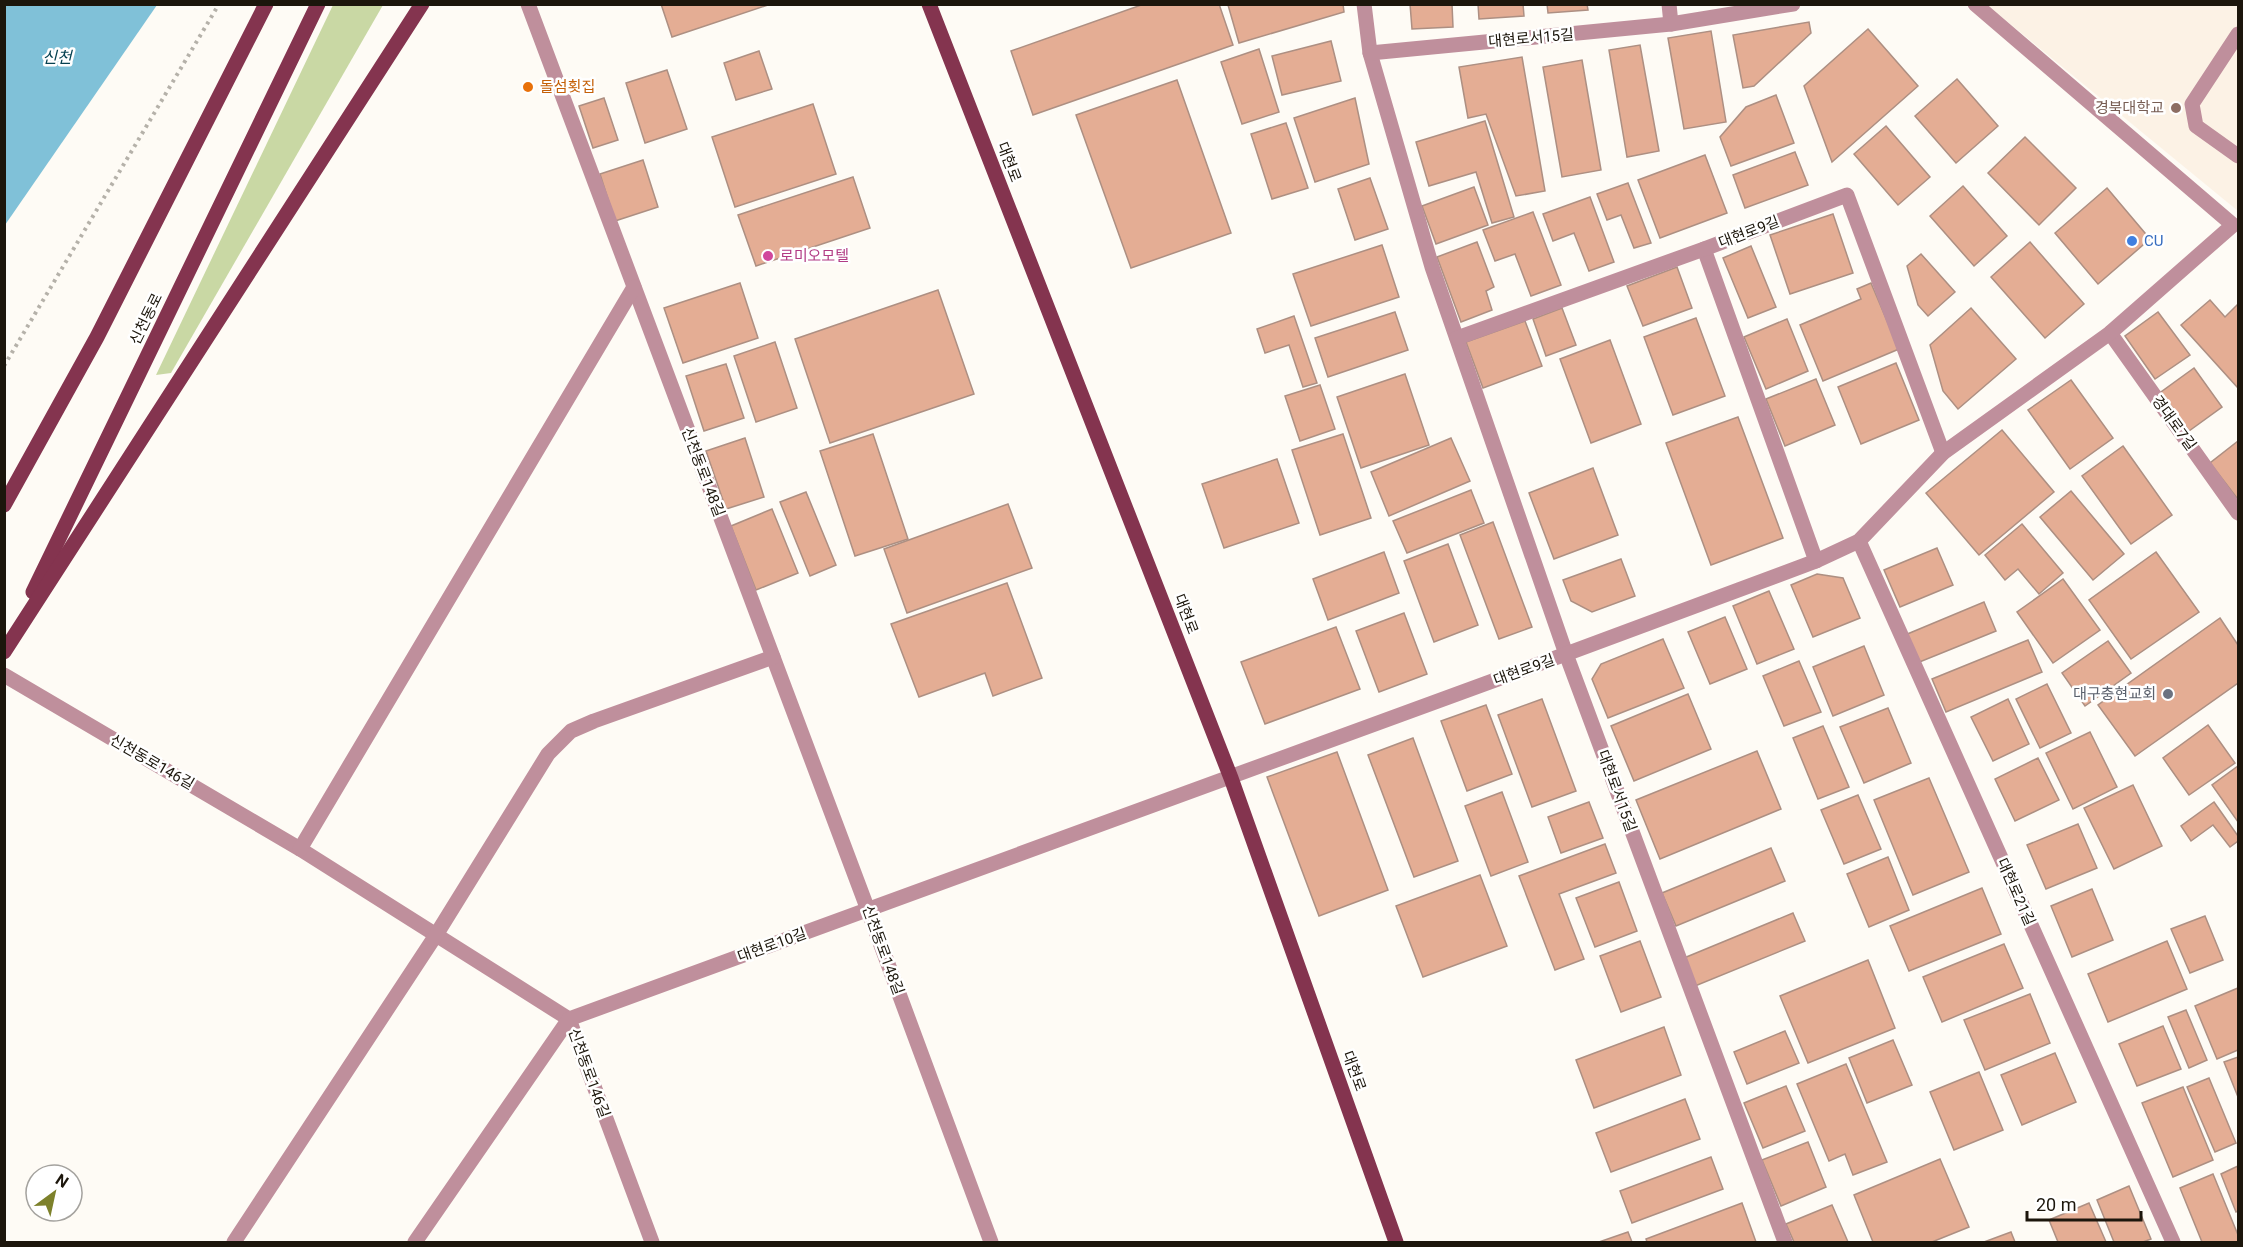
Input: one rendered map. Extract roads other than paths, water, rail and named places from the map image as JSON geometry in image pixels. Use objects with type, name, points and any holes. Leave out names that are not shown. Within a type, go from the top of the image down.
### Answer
[{"type":"main road","points":[[4,505],[97,337],[266,4]]},
{"type":"main road","name":"신천동로","points":[[4,650],[318,4]]},
{"type":"main road","points":[[4,650],[422,4]]},
{"type":"main road","name":"대현로","points":[[929,4],[1231,778],[1396,1242]]},
{"type":"street","name":"신천동로148길","points":[[528,4],[991,1242]]},
{"type":"street","name":"대현로서15길","points":[[1364,4],[1370,53],[1432,267],[1566,654],[1785,1242]]},
{"type":"street","points":[[1669,4],[1671,24],[1793,4]]},
{"type":"street","name":"대현로9길","points":[[1231,778],[1816,561],[1859,541],[1942,453],[2110,333],[2233,225],[1975,4]]},
{"type":"street","name":"대현로서15길","points":[[1370,53],[1671,24]]},
{"type":"street","points":[[2238,34],[2192,104],[2196,126],[2238,156]]},
{"type":"street","name":"대현로9길","points":[[1816,561],[1704,249],[1847,195],[1942,453]]},
{"type":"street","points":[[1457,338],[1704,249]]},
{"type":"street","points":[[300,849],[634,287]]},
{"type":"street","name":"경대로7길","points":[[2110,333],[2238,513]]},
{"type":"street","name":"대현로21길","points":[[1859,541],[2173,1242]]},
{"type":"street","points":[[234,1242],[435,935],[548,754],[571,731],[594,721],[773,657]]},
{"type":"street","name":"신천동로146길","points":[[4,675],[300,849],[569,1019],[652,1242]]},
{"type":"street","name":"대현로10길","points":[[569,1019],[1231,778]]},
{"type":"street","points":[[415,1242],[569,1019]]},
{"type":"water","name":"신천","points":[[4,5],[157,5],[5,225]]},
{"type":"place","name":"돌섬횟집","points":[[528,87]]},
{"type":"place","name":"경북대학교","points":[[2176,108]]},
{"type":"place","name":"CU","points":[[2132,241]]},
{"type":"place","name":"로미오모텔","points":[[768,256]]},
{"type":"place","name":"대구충현교회","points":[[2168,694]]}]
